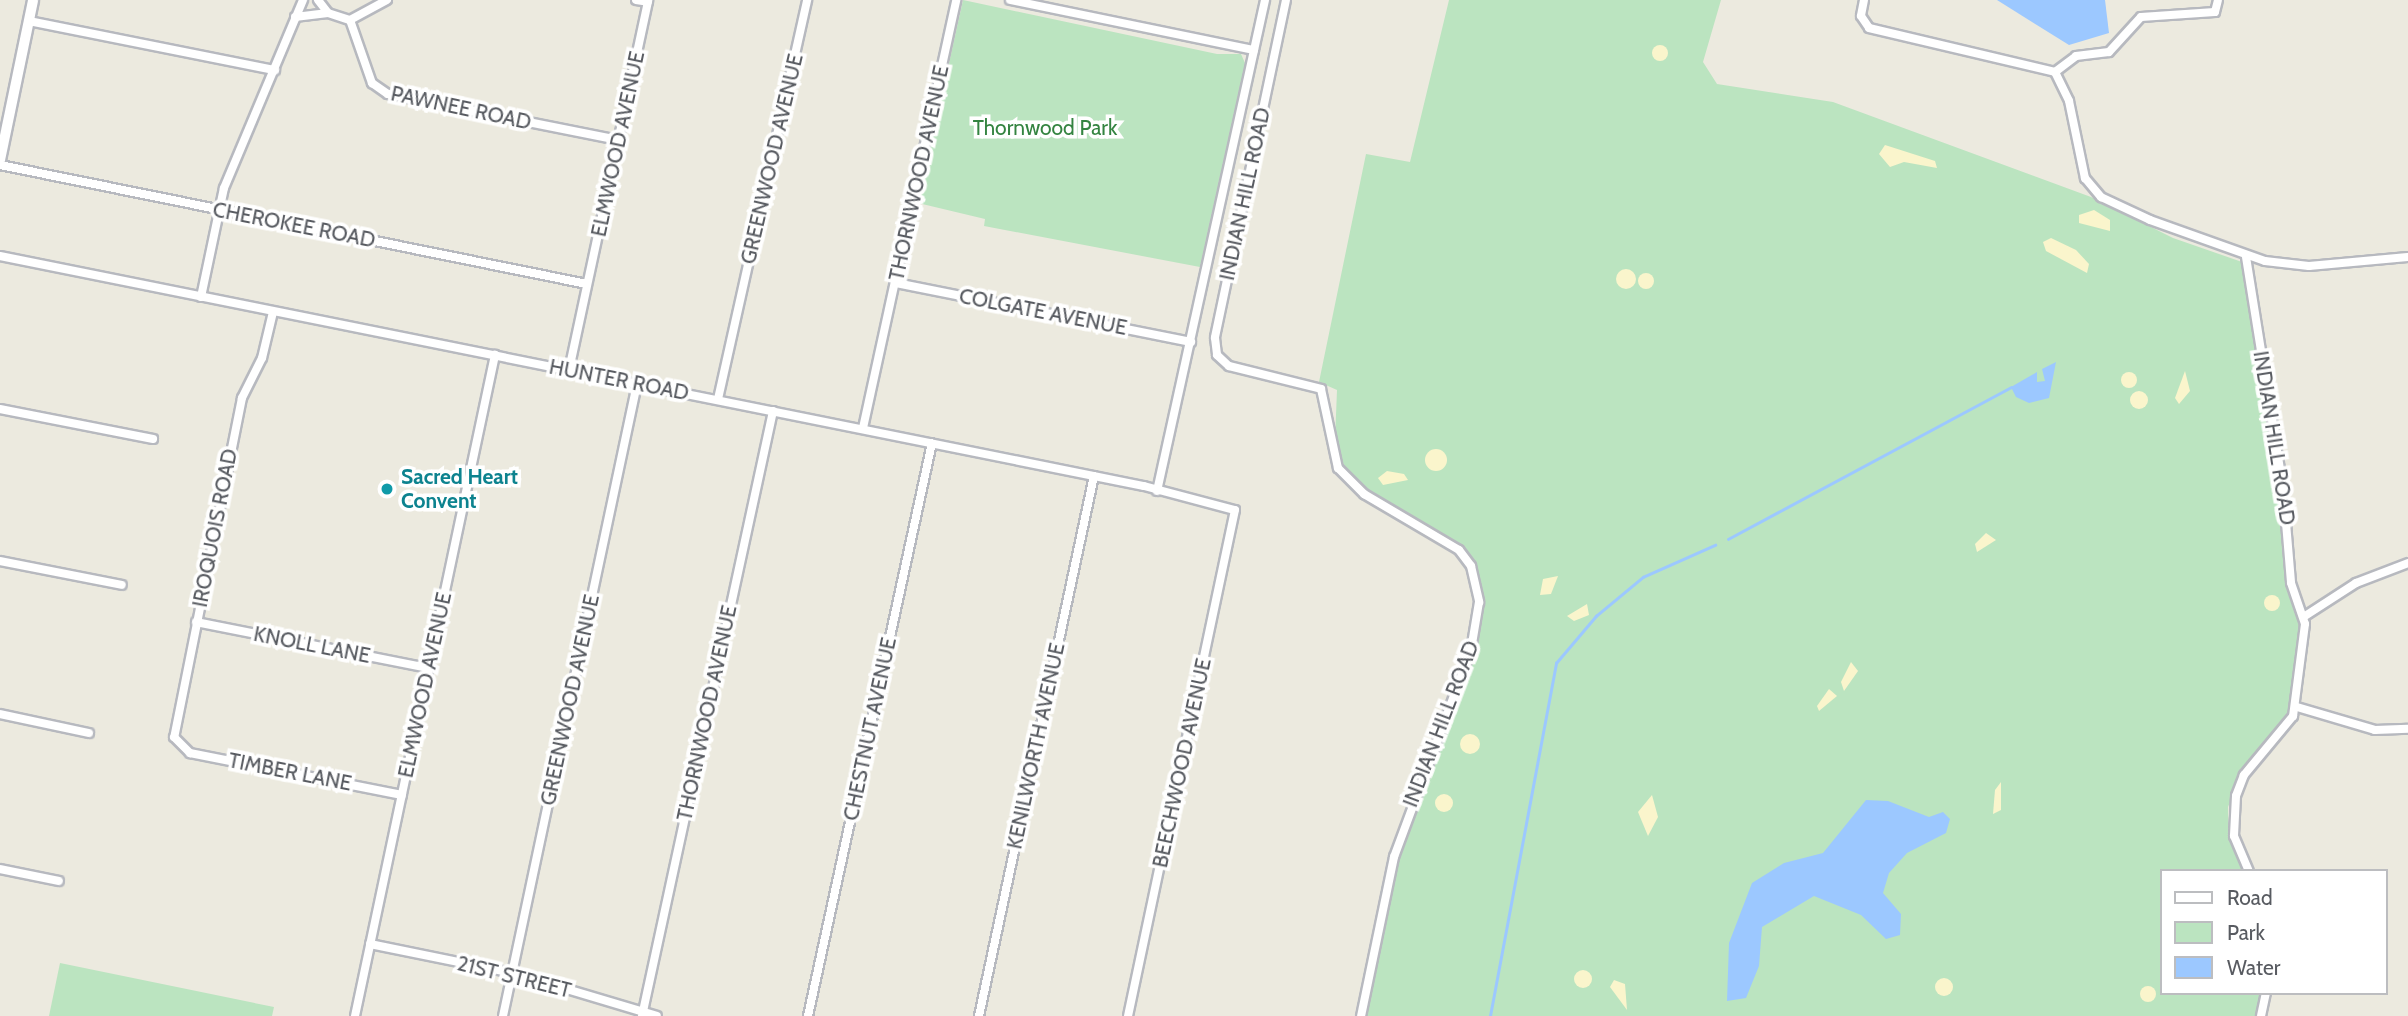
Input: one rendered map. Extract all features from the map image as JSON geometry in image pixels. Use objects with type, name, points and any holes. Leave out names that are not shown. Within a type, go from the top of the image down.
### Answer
[{"type":"main road","points":[[0,160],[33,0]]},
{"type":"street","points":[[201,297],[218,209],[303,0]]},
{"type":"street","points":[[318,0],[328,13]]},
{"type":"street","points":[[295,17],[328,13],[350,20],[387,0]]},
{"type":"street","points":[[636,0],[648,1]]},
{"type":"street","name":"GREENWOOD AVENUE","points":[[718,399],[807,0]]},
{"type":"street","name":"THORNWOOD AVENUE","points":[[863,428],[956,0]]},
{"type":"street","points":[[1010,0],[1254,51]]},
{"type":"street","points":[[1157,491],[1265,0]]},
{"type":"street","name":"INDIAN HILL ROAD","points":[[1286,0],[1215,338],[1217,355],[1228,366],[1321,389],[1338,468],[1364,494],[1459,550],[1471,566],[1479,602],[1471,650],[1398,844],[1361,1016]]},
{"type":"street","points":[[1864,0],[1861,16],[1869,28],[2055,72]]},
{"type":"street","points":[[2055,72],[2076,56],[2109,52],[2141,17],[2215,12],[2218,0]]},
{"type":"street","name":"ELMWOOD AVENUE","points":[[569,370],[648,1]]},
{"type":"street","name":"PAWNEE ROAD","points":[[350,20],[372,82],[388,94],[618,140]]},
{"type":"street","points":[[29,21],[275,71]]},
{"type":"street","points":[[2055,72],[2069,101],[2078,164],[2091,188],[2150,220],[2246,257],[2309,266],[2408,257]]},
{"type":"street","name":"CHEROKEE ROAD","points":[[0,165],[587,284]]},
{"type":"street","name":"HUNTER ROAD","points":[[0,256],[863,428],[1094,476],[1236,510]]},
{"type":"street","name":"INDIAN HILL ROAD","points":[[2246,257],[2283,487],[2291,583],[2305,616],[2297,707],[2235,796],[2234,836],[2248,869]]},
{"type":"street","name":"COLGATE AVENUE","points":[[895,283],[1191,342]]},
{"type":"street","name":"IROQUOIS ROAD","points":[[180,747],[173,730],[242,398],[262,358],[273,312]]},
{"type":"street","name":"ELMWOOD AVENUE","points":[[355,1016],[495,355]]},
{"type":"street","name":"GREENWOOD AVENUE","points":[[503,1016],[637,384]]},
{"type":"street","points":[[0,409],[153,439]]},
{"type":"street","name":"THORNWOOD AVENUE","points":[[642,1014],[773,411]]},
{"type":"street","name":"CHESTNUT AVENUE","points":[[808,1016],[932,443]]},
{"type":"street","name":"KENILWORTH AVENUE","points":[[979,1016],[1094,476]]},
{"type":"street","name":"BEECHWOOD AVENUE","points":[[1128,1016],[1236,510]]},
{"type":"street","points":[[0,561],[122,585]]},
{"type":"street","points":[[2305,616],[2356,583],[2408,564]]},
{"type":"street","name":"KNOLL LANE","points":[[196,622],[428,668]]},
{"type":"street","points":[[2297,707],[2375,730],[2408,729]]},
{"type":"street","points":[[0,714],[89,733]]},
{"type":"street","name":"TIMBER LANE","points":[[180,747],[402,794]]},
{"type":"street","points":[[0,869],[59,881]]},
{"type":"street","name":"21ST STREET","points":[[370,944],[513,974],[642,1014],[657,1016]]},
{"type":"street","points":[[2260,1016],[2265,995]]},
{"type":"green space","name":"Thornwood Park","points":[[963,0],[1217,54],[1241,54],[1245,63],[1200,267],[984,226],[985,219],[918,203]]},
{"type":"green space","points":[[1449,0],[1721,0],[1703,62],[1717,84],[1833,102],[2091,197],[2173,238],[2242,262],[2279,495],[2287,590],[2300,616],[2300,635],[2287,717],[2246,764],[2228,807],[2229,836],[2243,869],[2160,869],[2160,995],[2262,995],[2257,1016],[1365,1016],[1404,836],[1473,653],[1483,593],[1465,548],[1374,496],[1345,468],[1335,440],[1337,390],[1319,382],[1366,154],[1410,162]]},
{"type":"green space","points":[[60,963],[274,1007],[272,1016],[49,1016]]},
{"type":"sand","points":[[1657,45],[1663,45],[1668,53],[1666,59],[1657,61],[1652,56],[1652,50]]},
{"type":"sand","points":[[1885,145],[1935,161],[1937,168],[1904,162],[1890,167],[1879,154]]},
{"type":"sand","points":[[2094,210],[2110,220],[2110,231],[2079,223],[2079,215]]},
{"type":"sand","points":[[2051,238],[2076,250],[2089,264],[2087,273],[2046,251],[2043,242]]},
{"type":"sand","points":[[1626,269],[1633,272],[1636,279],[1633,286],[1626,289],[1619,286],[1616,279],[1619,272]]},
{"type":"sand","points":[[1646,273],[1652,275],[1652,287],[1646,289],[1640,287],[1638,281],[1640,275]]},
{"type":"sand","points":[[2185,371],[2190,391],[2179,404],[2175,398]]},
{"type":"sand","points":[[2129,372],[2135,374],[2135,386],[2129,388],[2123,386],[2121,380],[2123,374]]},
{"type":"sand","points":[[2139,391],[2145,394],[2148,400],[2145,406],[2139,409],[2133,406],[2130,400],[2133,394]]},
{"type":"sand","points":[[1436,449],[1446,456],[1447,460],[1440,470],[1436,471],[1426,464],[1425,460],[1432,450]]},
{"type":"sand","points":[[1387,471],[1404,474],[1408,480],[1383,485],[1378,478]]},
{"type":"sand","points":[[1986,533],[1996,540],[1977,552],[1975,544]]},
{"type":"sand","points":[[1558,576],[1551,594],[1540,595],[1543,579]]},
{"type":"sand","points":[[2272,595],[2278,597],[2278,609],[2272,611],[2266,609],[2264,603],[2266,597]]},
{"type":"sand","points":[[1587,604],[1589,615],[1574,621],[1567,616]]},
{"type":"sand","points":[[1851,662],[1858,671],[1844,691],[1841,682]]},
{"type":"sand","points":[[1829,689],[1837,696],[1819,711],[1817,706]]},
{"type":"sand","points":[[1470,734],[1477,737],[1480,744],[1477,751],[1470,754],[1463,751],[1460,744],[1463,737]]},
{"type":"sand","points":[[2001,782],[2001,810],[1993,814],[1995,790]]},
{"type":"sand","points":[[1444,794],[1450,797],[1453,803],[1450,809],[1444,812],[1438,809],[1435,803],[1438,797]]},
{"type":"sand","points":[[1652,795],[1658,817],[1648,836],[1638,812]]},
{"type":"sand","points":[[1579,970],[1587,970],[1592,979],[1590,986],[1579,988],[1574,983],[1574,975]]},
{"type":"sand","points":[[1944,978],[1950,981],[1953,987],[1950,993],[1944,996],[1938,993],[1935,987],[1938,981]]},
{"type":"sand","points":[[1614,980],[1625,984],[1627,1010],[1610,987]]},
{"type":"sand","points":[[2148,986],[2154,988],[2154,1000],[2148,1002],[2142,1000],[2140,994],[2142,988]]},
{"type":"water","points":[[1997,0],[2105,0],[2109,33],[2069,45]]},
{"type":"water","points":[[2056,362],[2049,398],[2029,403],[2016,397],[2011,387],[2037,372],[2037,382],[2045,381],[2042,369]]},
{"type":"water","points":[[1866,800],[1888,801],[1929,817],[1943,812],[1950,819],[1946,833],[1907,853],[1889,873],[1883,893],[1901,914],[1900,935],[1886,939],[1861,915],[1814,896],[1762,927],[1759,966],[1746,998],[1727,1001],[1729,943],[1752,883],[1784,863],[1823,853]]},
{"type":"waterway","points":[[1728,539],[2011,387]]},
{"type":"waterway","points":[[1490,1016],[1556,663],[1596,616],[1643,577],[1715,545]]},
{"type":"place","name":"Sacred Heart Convent","points":[[387,489]]}]
